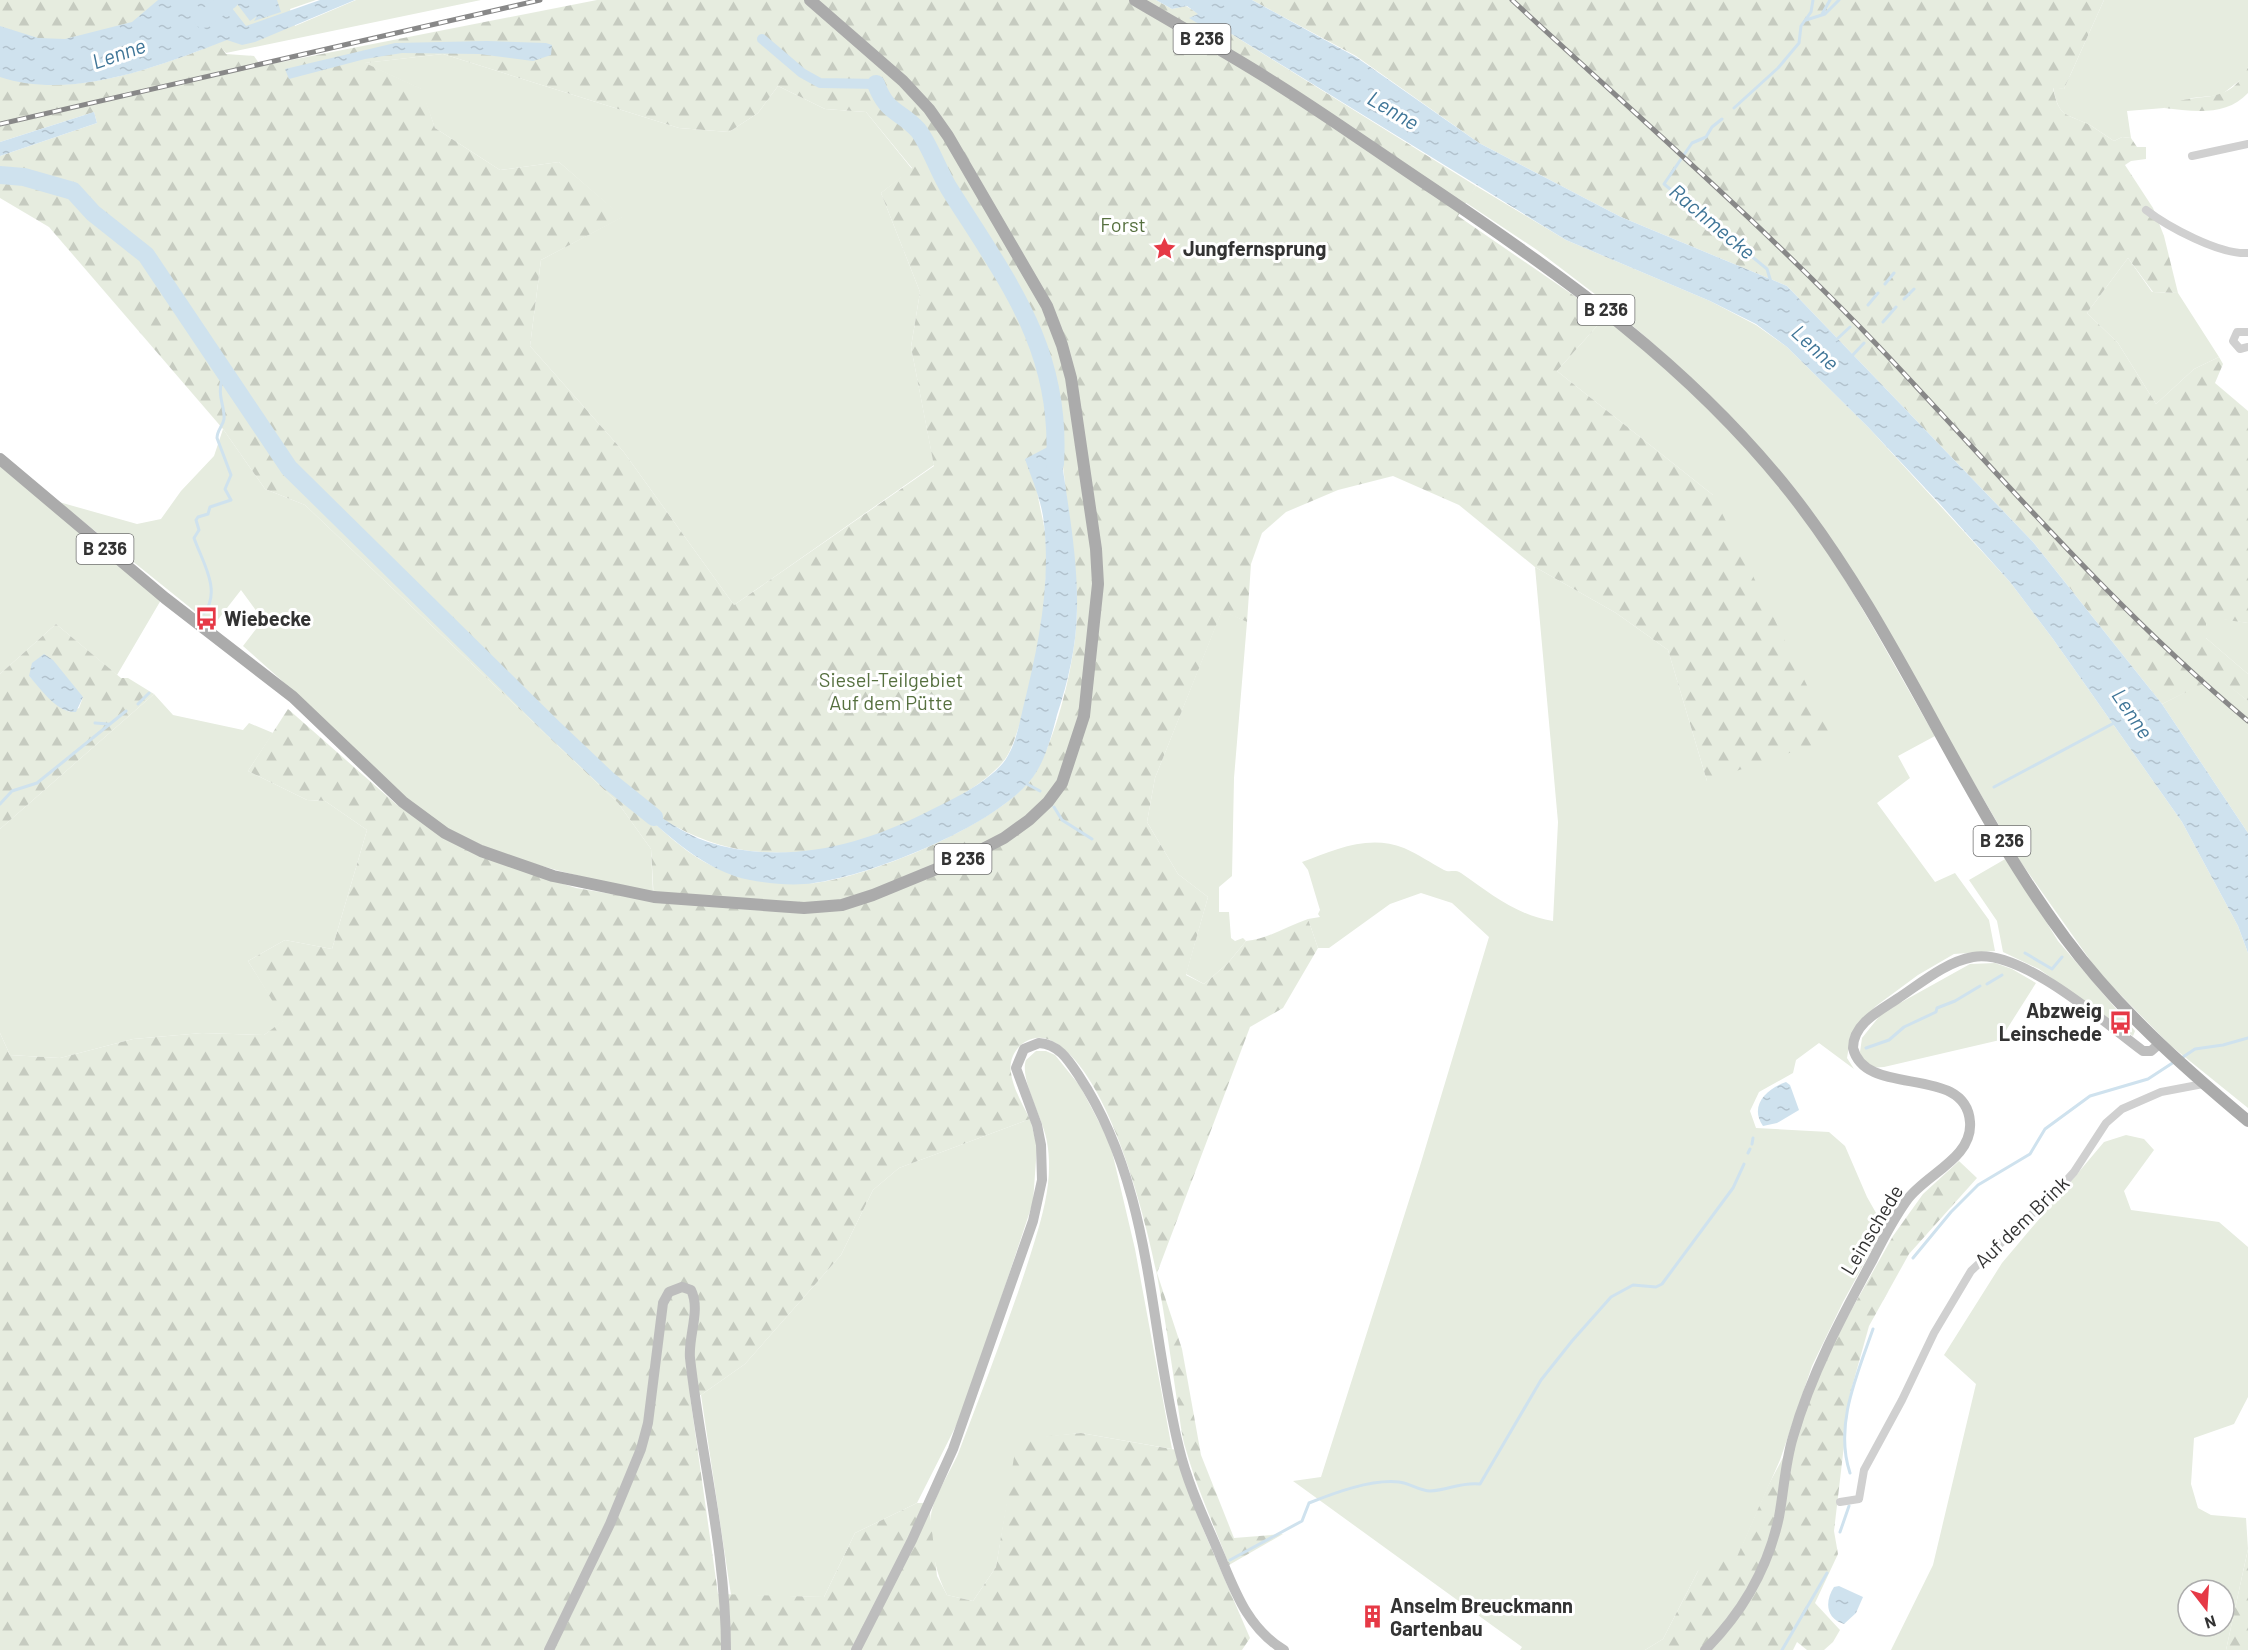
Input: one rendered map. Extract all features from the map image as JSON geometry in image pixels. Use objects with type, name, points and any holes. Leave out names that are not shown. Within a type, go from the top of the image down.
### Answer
[{"type":"main road","name":"B 236","points":[[0,459],[165,598],[292,697],[403,802],[445,833],[481,851],[553,876],[654,897],[804,908],[842,905],[873,895],[952,864],[1004,838],[1035,814],[1062,783],[1084,716],[1098,584],[1096,549],[1071,378],[1062,345],[1047,306],[948,136],[929,109],[903,81],[810,0]]},
{"type":"main road","name":"B 236","points":[[1135,0],[1268,78],[1566,279],[1661,356],[1741,435],[1790,492],[1848,576],[2014,863],[2097,979],[2183,1068],[2248,1120]]},
{"type":"main road","name":"Leinschede","points":[[1705,1650],[1746,1600],[1766,1562],[1779,1516],[1793,1437],[1819,1365],[1849,1303],[1907,1200],[1922,1184],[1955,1158],[1966,1144],[1970,1131],[1968,1110],[1957,1096],[1938,1087],[1876,1073],[1863,1066],[1853,1048],[1857,1030],[1880,1011],[1938,972],[1961,960],[1985,956],[2008,961],[2031,971],[2143,1051],[2151,1051],[2158,1044]]},
{"type":"main road","points":[[856,1650],[945,1467],[997,1328],[1033,1221],[1042,1180],[1041,1145],[1037,1125],[1017,1068],[1021,1053],[1033,1044],[1043,1043],[1055,1048],[1070,1063],[1114,1139],[1142,1238],[1179,1449],[1221,1560],[1248,1616],[1263,1634],[1284,1650]]},
{"type":"main road","points":[[549,1650],[610,1524],[641,1449],[648,1423],[663,1303],[669,1292],[682,1287],[691,1290],[695,1301],[690,1354],[721,1558],[726,1650]]},
{"type":"street","points":[[2192,156],[2248,144]]},
{"type":"street","points":[[2146,210],[2204,242],[2226,251],[2248,253]]},
{"type":"street","points":[[2248,332],[2237,332],[2233,341],[2240,349],[2248,347]]},
{"type":"street","name":"Auf dem Brink","points":[[1840,1502],[1859,1499],[1864,1470],[1902,1400],[1934,1333],[1971,1271],[2059,1189],[2074,1172],[2106,1123],[2122,1109],[2161,1092],[2203,1084]]},
{"type":"green space","points":[[0,0],[316,0],[290,9],[295,26],[356,0],[481,0],[226,53],[218,44],[0,102]]},
{"type":"green space","points":[[0,0],[158,0],[132,22],[65,39],[38,38],[0,26]]},
{"type":"green space","points":[[597,0],[1156,0],[1172,9],[1186,6],[1199,14],[1190,18],[1205,28],[1217,25],[1476,186],[1458,216],[1605,317],[1557,371],[1713,495],[1833,738],[1707,781],[1668,650],[1616,613],[1535,567],[1459,505],[1393,476],[1338,490],[1286,512],[1262,533],[1251,564],[1247,622],[1222,611],[1155,778],[1147,822],[1178,874],[1208,897],[1186,975],[1204,984],[1228,963],[1246,941],[1270,935],[1308,919],[1318,948],[1283,1008],[1250,1027],[1157,1273],[1182,1349],[1201,1455],[1234,1538],[1283,1534],[1229,1565],[1195,1479],[1184,1444],[1157,1275],[1143,1217],[1121,1146],[1090,1080],[1071,1055],[1050,1040],[1042,1038],[1028,1040],[1022,1044],[1016,1050],[1011,1065],[1014,1085],[1030,1119],[899,1168],[873,1190],[841,1255],[745,1364],[701,1395],[690,1396],[718,1594],[824,1597],[855,1533],[917,1503],[929,1503],[937,1576],[947,1595],[973,1601],[996,1567],[1017,1439],[1081,1433],[1177,1450],[1203,1529],[1250,1638],[1242,1650],[0,1650],[0,1033],[10,1055],[60,1058],[133,1039],[202,1033],[264,1035],[284,1020],[248,961],[285,940],[332,949],[367,830],[325,801],[307,800],[248,771],[288,709],[396,804],[441,836],[517,869],[576,888],[654,901],[651,849],[618,803],[305,505],[265,489],[223,429],[49,227],[0,198],[0,156],[97,123],[94,112],[0,142],[0,77],[27,83],[54,85],[83,83],[139,71],[218,43],[226,54],[254,56],[261,66]],"holes":[[[443,54],[679,128],[729,132],[758,113],[778,86],[825,109],[866,112],[912,168],[881,193],[920,292],[911,347],[934,466],[734,605],[623,451],[530,346],[541,260],[623,217],[559,162],[500,170],[435,128],[422,89],[365,63]],[[1059,441],[1075,575],[1077,608],[1074,647],[1053,734],[1037,770],[1022,789],[999,808],[937,843],[870,870],[815,883],[769,878],[710,865],[687,851],[634,804],[682,830],[720,845],[754,851],[799,852],[841,846],[891,830],[943,806],[986,778],[1004,760],[1010,749],[1030,689],[1035,666],[1043,617],[1046,570],[1046,546],[1038,497],[1038,474],[1041,452]]]},
{"type":"green space","points":[[1252,0],[2104,0],[2064,89],[2053,88],[2055,98],[2061,110],[2069,116],[2090,125],[2114,141],[2122,137],[2131,138],[2137,147],[2146,147],[2146,159],[2131,161],[2125,165],[2153,208],[2164,236],[2178,293],[2153,292],[2128,258],[2087,313],[2118,343],[2156,404],[2194,369],[2219,357],[2223,364],[2215,383],[2248,411],[2248,623],[2206,617],[2206,638],[2248,674],[2248,701],[2217,677],[2162,704],[2033,542],[1787,286],[1621,217],[1479,143],[1356,56]]},
{"type":"green space","points":[[2104,0],[2248,0],[2248,67],[2243,78],[2221,95],[2192,98],[2164,108],[2127,111],[2131,138],[2122,137],[2114,141],[2090,125],[2069,116],[2058,104],[2053,87],[2064,89]]},
{"type":"green space","points":[[443,54],[679,128],[729,132],[758,113],[778,86],[825,109],[866,112],[912,169],[881,193],[920,292],[911,347],[934,465],[734,605],[623,451],[530,346],[541,260],[622,217],[559,162],[500,170],[435,128],[421,89],[364,63]]},
{"type":"green space","points":[[2248,67],[2248,93],[2230,106],[2209,111],[2164,108],[2188,99],[2221,94],[2231,89],[2240,80]]},
{"type":"green space","points":[[1476,186],[1566,240],[1710,301],[1756,325],[1787,347],[1868,427],[2010,582],[2182,822],[2238,926],[2248,953],[2248,1108],[2170,1045],[2100,974],[2020,861],[1828,535],[1665,354],[1608,304],[1537,250],[1465,202]]},
{"type":"green space","points":[[2128,258],[2152,292],[2178,293],[2219,357],[2194,369],[2156,404],[2118,343],[2087,313]]},
{"type":"green space","points":[[1605,317],[1677,380],[1746,447],[1808,524],[1846,582],[1935,736],[1898,756],[1910,778],[1877,803],[1935,882],[1955,873],[1989,920],[1995,951],[1954,954],[1918,975],[1876,1006],[1851,1034],[1847,1058],[1854,1069],[1819,1043],[1796,1060],[1793,1073],[1759,1092],[1750,1111],[1756,1128],[1829,1132],[1845,1146],[1867,1197],[1884,1227],[1843,1302],[1812,1366],[1780,1460],[1736,1560],[1698,1571],[1663,1639],[1645,1650],[1520,1650],[1522,1647],[1293,1481],[1321,1477],[1420,1166],[1489,937],[1452,903],[1421,893],[1390,904],[1329,948],[1318,948],[1308,919],[1320,917],[1318,914],[1320,910],[1308,870],[1302,862],[1352,845],[1391,844],[1409,850],[1446,871],[1461,873],[1516,909],[1553,921],[1558,822],[1535,567],[1616,613],[1668,650],[1707,781],[1713,495],[1557,371]]},
{"type":"green space","points":[[223,429],[265,489],[305,505],[618,803],[651,849],[653,893],[524,861],[474,842],[436,822],[399,792],[243,646],[263,620],[241,590],[213,626],[59,502],[137,524],[161,519],[181,491],[214,456]]},
{"type":"green space","points":[[0,466],[161,600],[117,675],[56,624],[0,674]]},
{"type":"green space","points":[[1222,610],[1247,622],[1234,778],[1232,876],[1219,887],[1219,912],[1229,912],[1231,938],[1235,941],[1243,938],[1246,941],[1228,963],[1204,984],[1186,974],[1208,897],[1178,874],[1147,822],[1155,778]]},
{"type":"green space","points":[[2206,616],[2248,623],[2248,674],[2206,638]]},
{"type":"green space","points":[[56,624],[121,678],[128,678],[154,694],[0,829],[0,674]],"holes":[[[29,676],[83,697],[79,708],[70,712],[61,708]]]},
{"type":"green space","points":[[2217,676],[2248,701],[2248,833],[2162,704]]},
{"type":"green space","points":[[154,694],[173,715],[243,730],[249,723],[273,733],[248,771],[307,800],[325,801],[367,830],[332,949],[285,940],[248,961],[285,1020],[264,1035],[202,1033],[133,1039],[60,1058],[10,1055],[0,1033],[0,829]]},
{"type":"green space","points":[[2007,858],[2058,941],[2135,1031],[2133,1036],[2039,969],[2003,952],[1997,921],[1969,880]]},
{"type":"green space","points":[[1995,963],[2012,969],[2036,983],[2000,1040],[1884,1067],[1868,1068],[1859,1059],[1862,1038],[1882,1013],[1970,964]]},
{"type":"green space","points":[[1036,1051],[1046,1051],[1055,1055],[1080,1086],[1110,1143],[1135,1249],[1172,1449],[1081,1433],[1018,1440],[996,1567],[973,1601],[947,1595],[934,1557],[931,1516],[938,1494],[958,1454],[998,1347],[1039,1228],[1045,1203],[1049,1155],[1045,1133],[1029,1088],[1025,1068],[1026,1060]]},
{"type":"green space","points":[[1030,1119],[1037,1146],[1033,1202],[964,1410],[917,1503],[855,1533],[824,1597],[731,1595],[701,1395],[745,1364],[841,1255],[873,1190],[899,1168]]},
{"type":"green space","points":[[2126,1135],[2144,1139],[2154,1150],[2124,1191],[2131,1210],[2219,1222],[2248,1247],[2248,1397],[2234,1424],[2194,1438],[2191,1484],[2198,1508],[2211,1515],[2246,1518],[2248,1549],[2236,1604],[2236,1578],[2176,1578],[2176,1638],[2229,1638],[2226,1650],[1891,1650],[1933,1565],[1976,1384],[1944,1355],[2002,1263],[2104,1142]]},
{"type":"green space","points":[[1959,1161],[1977,1178],[1909,1254],[1869,1326],[1850,1394],[1834,1531],[1838,1554],[1815,1603],[1840,1630],[1833,1642],[1824,1650],[1807,1650],[1797,1642],[1793,1650],[1645,1650],[1663,1639],[1698,1571],[1723,1552],[1736,1559],[1769,1484],[1796,1433],[1821,1364],[1893,1236],[1923,1194]]},
{"type":"green space","points":[[2248,1549],[2248,1650],[2226,1650],[2229,1638],[2236,1638],[2236,1604]]},
{"type":"water","points":[[158,0],[225,0],[223,4],[228,3],[246,26],[320,0],[355,0],[255,42],[242,45],[227,40],[173,60],[115,77],[86,83],[57,85],[28,83],[0,77],[0,26],[38,38],[65,39],[132,22]]},
{"type":"water","points":[[236,0],[277,0],[281,12],[254,21],[257,16],[250,21]]},
{"type":"water","points":[[1156,0],[1252,0],[1356,57],[1479,143],[1621,217],[1787,286],[2033,542],[2162,704],[2248,833],[2248,953],[2238,926],[2182,822],[2010,582],[1868,427],[1787,347],[1756,324],[1710,301],[1566,240],[1217,25],[1205,28],[1189,18],[1198,14],[1187,6],[1172,9]]},
{"type":"water","points":[[487,41],[546,43],[552,45],[551,55],[533,61],[479,54],[402,53],[365,59],[289,79],[285,69],[395,43]]},
{"type":"water","points":[[94,112],[97,123],[0,156],[0,142]]},
{"type":"water","points":[[1059,441],[1076,566],[1077,608],[1074,649],[1044,758],[1037,771],[1021,790],[998,809],[936,844],[869,870],[814,883],[799,884],[750,880],[718,869],[687,850],[634,804],[638,802],[681,830],[708,842],[736,849],[793,852],[848,843],[875,834],[947,802],[987,778],[1003,763],[1014,743],[1042,617],[1046,570],[1043,515],[1025,459]]},
{"type":"water","points":[[44,654],[53,660],[83,697],[76,712],[69,712],[56,705],[29,676],[32,663]]},
{"type":"water","points":[[1786,1082],[1790,1085],[1799,1110],[1777,1123],[1763,1126],[1758,1112],[1762,1099],[1772,1089]]},
{"type":"water","points":[[1839,1586],[1863,1597],[1856,1613],[1844,1624],[1833,1618],[1828,1609],[1831,1592],[1834,1587]]},
{"type":"waterway","name":"Lenne","points":[[203,19],[230,0]]},
{"type":"waterway","name":"Rachmecke","points":[[1734,108],[1778,68],[1799,43],[1801,26],[1811,12],[1813,0]]},
{"type":"waterway","points":[[1822,14],[1830,0]]},
{"type":"waterway","points":[[1806,20],[1825,14],[1839,0]]},
{"type":"waterway","points":[[762,39],[802,73],[820,83],[880,84]]},
{"type":"waterway","points":[[876,84],[889,106],[922,136],[946,183],[1011,287],[1027,319],[1040,351],[1050,386],[1055,423],[1055,464]]},
{"type":"waterway","name":"Rachmecke","points":[[1722,119],[1712,127],[1706,137],[1692,143],[1664,184],[1767,269],[1771,282]]},
{"type":"waterway","points":[[0,175],[24,177],[73,191],[93,213],[146,255],[289,468],[553,728],[608,780],[654,817]]},
{"type":"waterway","points":[[1885,284],[1894,273]]},
{"type":"waterway","points":[[1904,299],[1914,289]]},
{"type":"waterway","points":[[1868,305],[1878,293]]},
{"type":"waterway","points":[[1883,322],[1896,307]]},
{"type":"waterway","points":[[1836,340],[1850,327]]},
{"type":"waterway","points":[[1851,357],[1864,343]]},
{"type":"waterway","name":"Wiebecke","points":[[204,613],[209,604],[211,586],[194,538],[199,530],[196,520],[198,517],[208,514],[210,507],[231,500],[225,489],[231,475],[217,438],[224,419],[221,396],[222,379],[228,377]]},
{"type":"waterway","name":"Wiebecke","points":[[138,704],[149,693]]},
{"type":"waterway","name":"Wiebecke","points":[[0,804],[12,791],[37,783],[126,711]]},
{"type":"waterway","points":[[95,723],[108,724]]},
{"type":"waterway","points":[[1994,787],[2114,723]]},
{"type":"waterway","points":[[1027,784],[1040,791]]},
{"type":"waterway","points":[[1054,807],[1062,820],[1092,839]]},
{"type":"waterway","points":[[2025,953],[2052,969],[2062,957]]},
{"type":"waterway","points":[[1987,984],[2002,975]]},
{"type":"waterway","points":[[1866,1048],[1889,1040],[1904,1027],[1936,1012],[1937,1008],[1955,1001],[1980,986]]},
{"type":"waterway","points":[[2180,1059],[2195,1049],[2248,1038]]},
{"type":"waterway","points":[[1913,1258],[1951,1212],[1978,1185],[2030,1154],[2045,1129],[2090,1096],[2148,1079],[2174,1062]]},
{"type":"waterway","points":[[1752,1144],[1753,1138]]},
{"type":"waterway","points":[[1748,1153],[1750,1149]]},
{"type":"waterway","points":[[1230,1560],[1302,1521],[1309,1503],[1341,1491],[1388,1482],[1403,1483],[1430,1491],[1466,1484],[1480,1484],[1541,1380],[1572,1341],[1611,1297],[1633,1285],[1656,1287],[1662,1284],[1733,1188],[1744,1164]]},
{"type":"waterway","points":[[1850,1473],[1846,1455],[1846,1418],[1854,1382],[1873,1329]]},
{"type":"waterway","points":[[1840,1532],[1849,1506]]},
{"type":"waterway","points":[[1782,1650],[1827,1573]]},
{"type":"railway","points":[[0,124],[540,0]]},
{"type":"railway","points":[[1512,0],[1837,303],[2104,587],[2199,678],[2248,721]]},
{"type":"place","name":"Jungfernsprung","points":[[1165,249]]},
{"type":"place","name":"Wiebecke","points":[[206,619]]},
{"type":"place","name":"Abzweig Leinschede","points":[[2120,1022]]},
{"type":"place","name":"Anselm Breuckmann Gartenbau","points":[[1372,1617]]},
{"type":"park label","name":"Forst","points":[[1123,225]]},
{"type":"park label","name":"Siesel-Teilgebiet Auf dem Pütte","points":[[891,692]]}]
